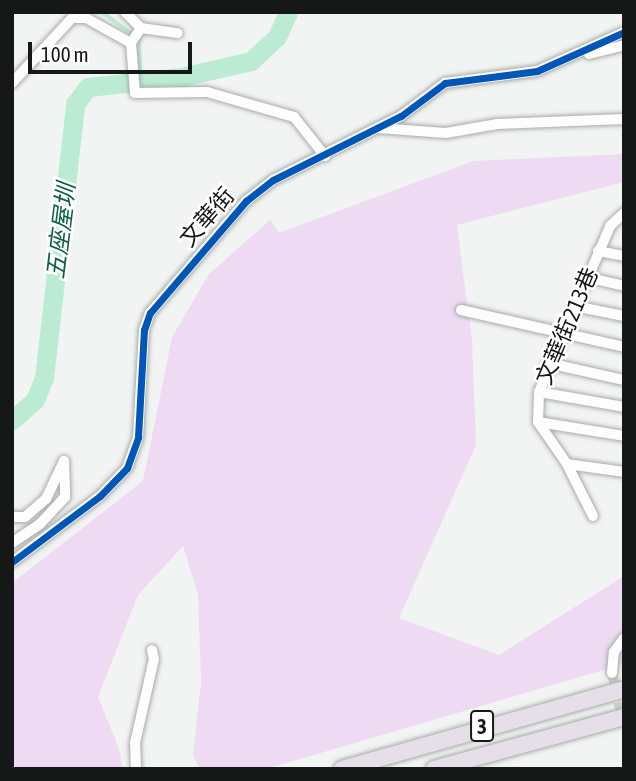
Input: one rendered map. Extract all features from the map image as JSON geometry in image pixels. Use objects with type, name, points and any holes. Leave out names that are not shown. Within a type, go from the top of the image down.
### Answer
[{"type":"highway","name":"3","points":[[342,769],[624,689]]},
{"type":"highway","name":"3","points":[[434,769],[624,717]]},
{"type":"street","points":[[125,12],[140,29],[178,33]]},
{"type":"street","points":[[12,82],[72,18],[86,18],[131,43]]},
{"type":"street","points":[[140,29],[131,43],[135,93],[207,92],[294,117],[325,156]]},
{"type":"street","name":"文華街","points":[[12,562],[100,496],[127,468],[138,437],[143,339],[150,313],[246,201],[273,180],[378,128],[445,83],[528,72],[556,64],[624,32]]},
{"type":"street","points":[[556,64],[624,45]]},
{"type":"street","points":[[378,128],[446,133],[497,124],[624,119]]},
{"type":"street","name":"文華街213巷","points":[[538,422],[539,392],[548,363],[610,226],[623,215]]},
{"type":"street","points":[[598,251],[624,256]]},
{"type":"street","points":[[586,277],[624,286]]},
{"type":"street","points":[[574,306],[624,316]]},
{"type":"street","points":[[461,310],[624,347]]},
{"type":"street","points":[[548,363],[624,380]]},
{"type":"street","points":[[539,392],[624,407]]},
{"type":"street","points":[[538,422],[624,436]]},
{"type":"street","points":[[538,422],[567,464],[593,516]]},
{"type":"street","points":[[12,517],[24,517],[46,499],[64,461],[65,496],[40,524],[12,543]]},
{"type":"street","points":[[567,464],[624,472]]},
{"type":"street","points":[[612,673],[614,652],[624,638]]},
{"type":"street","points":[[136,769],[135,743],[154,659],[152,650]]},
{"type":"shaded area","points":[[624,154],[624,182],[457,225],[472,341],[476,445],[399,618],[499,655],[624,576],[624,664],[266,769],[200,769],[193,755],[201,682],[198,594],[183,546],[138,595],[98,697],[118,746],[123,769],[12,769],[12,583],[143,481],[172,337],[209,274],[270,220],[279,233],[473,161]]},
{"type":"waterway","name":"五座屋圳","points":[[102,12],[139,39],[141,80]]},
{"type":"waterway","name":"五座屋圳","points":[[12,420],[35,400],[44,378],[75,104],[88,87],[181,77],[251,61],[277,37],[288,12]]},
{"type":"tunnel","points":[[612,673],[624,726]]},
{"type":"cycle path","points":[[12,562],[100,496],[127,468],[138,437],[144,330],[150,313],[246,201],[273,180],[401,116],[445,83],[537,71],[624,32]]}]
